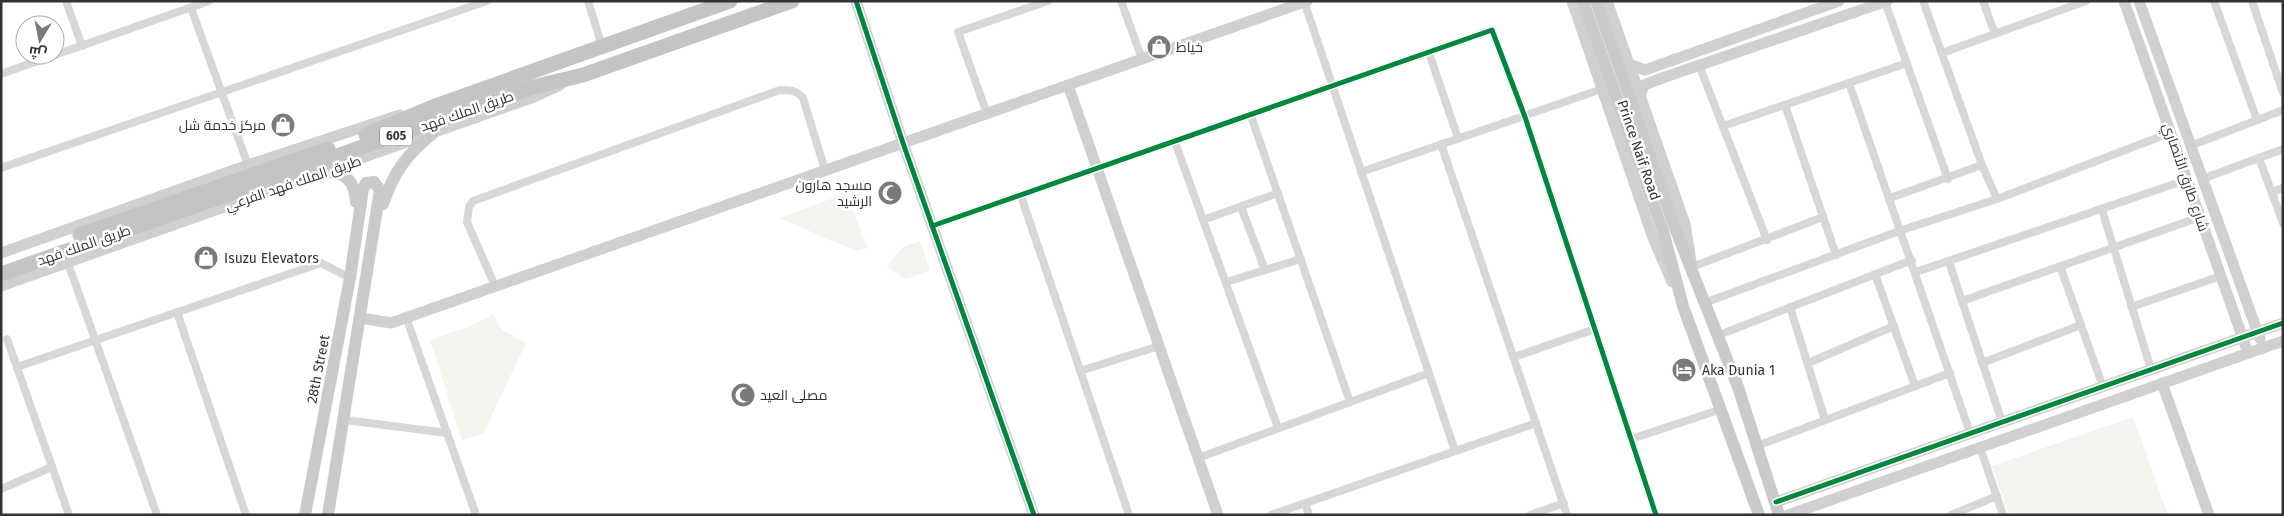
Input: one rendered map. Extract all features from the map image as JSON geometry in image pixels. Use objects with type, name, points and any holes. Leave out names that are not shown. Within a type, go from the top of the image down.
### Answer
[{"type":"highway","name":"طريق الملك فهد","points":[[1,264],[378,131],[438,104],[730,1]]},
{"type":"highway","name":"طريق الملك فهد","points":[[1,274],[533,87],[583,75],[792,1]]},
{"type":"main road","name":"Prince Naif Road","points":[[1583,1],[1663,231],[1683,306],[1760,515]]},
{"type":"main road","name":"Prince Naif Road","points":[[1596,1],[1675,228],[1692,267],[1704,303],[1719,335],[1777,509]]},
{"type":"main road","points":[[374,230],[399,167],[416,147],[432,133]]},
{"type":"main road","points":[[323,172],[346,176],[353,184],[357,227]]},
{"type":"main road","points":[[328,515],[345,420],[380,190],[374,182],[369,181],[364,185],[357,227]]},
{"type":"main road","name":"28th Street","points":[[305,515],[350,278],[357,227]]},
{"type":"street","points":[[66,1],[82,46]]},
{"type":"street","points":[[65,52],[209,1]]},
{"type":"street","points":[[1,168],[487,1]]},
{"type":"street","points":[[588,1],[602,46]]},
{"type":"street","points":[[987,114],[958,32],[1048,1]]},
{"type":"street","points":[[1121,1],[1142,59]]},
{"type":"street","name":"Prince Naif Road","points":[[1572,1],[1653,238],[1683,306]]},
{"type":"street","name":"Prince Naif Road","points":[[1607,1],[1685,224],[1692,267]]},
{"type":"street","points":[[1629,64],[1645,70],[1822,4],[1839,1]]},
{"type":"street","points":[[1923,1],[1982,165],[1997,199]]},
{"type":"street","points":[[1983,1],[1995,34]]},
{"type":"street","points":[[1942,53],[2086,1]]},
{"type":"street","name":"شارع طارق الأنصاري","points":[[2124,1],[2248,353]]},
{"type":"street","points":[[2139,1],[2263,348]]},
{"type":"street","points":[[2214,1],[2257,120]]},
{"type":"street","points":[[2252,1],[2279,68],[2283,93]]},
{"type":"street","points":[[361,318],[391,323],[1305,2],[1332,88],[1455,451]]},
{"type":"street","points":[[1640,96],[1644,85],[1886,2],[1948,179]]},
{"type":"street","points":[[857,3],[903,143],[1034,515]]},
{"type":"street","points":[[1822,4],[1828,21]]},
{"type":"street","points":[[190,8],[248,165]]},
{"type":"street","points":[[932,226],[1332,88],[1492,30],[1525,117],[1656,515]]},
{"type":"street","points":[[1429,52],[1458,138]]},
{"type":"street","points":[[1723,126],[1907,63]]},
{"type":"street","points":[[1,74],[27,65]]},
{"type":"street","points":[[1699,65],[1767,240]]},
{"type":"street","name":"طريق الملك فهد الفرعي","points":[[1,286],[534,97],[583,75]]},
{"type":"street","points":[[1849,83],[1902,230],[1970,433]]},
{"type":"street","points":[[1068,85],[1218,515]]},
{"type":"street","points":[[1361,172],[1602,89]]},
{"type":"street","points":[[495,286],[467,222],[469,207],[473,201],[780,90],[798,92],[803,98],[825,170]]},
{"type":"street","points":[[1,253],[374,122],[438,104]]},
{"type":"street","points":[[1785,105],[1836,255]]},
{"type":"street","points":[[2190,146],[2283,110]]},
{"type":"street","points":[[1251,116],[1350,402]]},
{"type":"street","points":[[1704,303],[1902,230],[1997,199],[2170,133]]},
{"type":"street","points":[[1175,142],[1278,428]]},
{"type":"street","points":[[1441,144],[1568,515]]},
{"type":"street","points":[[2202,179],[2283,149]]},
{"type":"street","points":[[2259,158],[2283,223]]},
{"type":"street","points":[[1890,198],[1948,179],[1982,165]]},
{"type":"street","points":[[1916,272],[2186,180]]},
{"type":"street","points":[[2272,192],[2283,188]]},
{"type":"street","points":[[1204,220],[1278,193]]},
{"type":"street","points":[[1021,196],[1129,515]]},
{"type":"street","points":[[1241,207],[1265,270]]},
{"type":"street","points":[[2102,210],[2151,369]]},
{"type":"street","points":[[1692,267],[1767,240],[1823,217]]},
{"type":"street","points":[[1962,301],[2200,217]]},
{"type":"street","points":[[1226,282],[1301,259]]},
{"type":"street","points":[[1719,335],[1912,260]]},
{"type":"street","points":[[1949,262],[2002,422]]},
{"type":"street","points":[[68,263],[157,515]]},
{"type":"street","points":[[17,367],[321,263],[350,278]]},
{"type":"street","points":[[2060,266],[2103,387]]},
{"type":"street","points":[[1875,274],[1915,386]]},
{"type":"street","points":[[2131,307],[2221,276]]},
{"type":"street","points":[[1790,307],[1825,420]]},
{"type":"street","points":[[177,312],[246,515]]},
{"type":"street","points":[[406,317],[476,515]]},
{"type":"street","points":[[1777,509],[1827,484],[2283,323]]},
{"type":"street","points":[[1982,363],[2081,325]]},
{"type":"street","points":[[1808,363],[1894,326]]},
{"type":"street","points":[[1514,357],[1595,329]]},
{"type":"street","points":[[8,339],[69,515]]},
{"type":"street","points":[[1788,515],[2283,341]]},
{"type":"street","points":[[1080,371],[1159,346]]},
{"type":"street","points":[[1198,458],[1429,373]]},
{"type":"street","points":[[1757,446],[1950,373]]},
{"type":"street","points":[[2162,383],[2209,515]]},
{"type":"street","points":[[1631,439],[1722,409]]},
{"type":"street","points":[[2029,413],[2035,428]]},
{"type":"street","points":[[345,420],[447,433]]},
{"type":"street","points":[[1271,515],[1536,423]]},
{"type":"street","points":[[1980,447],[2003,515]]},
{"type":"street","points":[[1,489],[52,467]]},
{"type":"street","points":[[1827,484],[1834,498]]},
{"type":"street","points":[[1951,515],[1964,512],[1997,496]]},
{"type":"street","points":[[1305,503],[1309,515]]},
{"type":"street","points":[[1530,515],[1564,503]]},
{"type":"shaded area","points":[[847,193],[867,248],[856,251],[779,218]]},
{"type":"shaded area","points":[[920,241],[930,270],[906,279],[887,267],[903,247]]},
{"type":"shaded area","points":[[493,315],[502,330],[526,343],[483,434],[462,440],[430,340],[468,327]]},
{"type":"shaded area","points":[[2133,417],[2168,515],[2009,515],[1992,466]]},
{"type":"cycle path","points":[[856,1],[903,143],[1034,515]]},
{"type":"cycle path","points":[[932,226],[1492,30],[1525,117],[1656,515]]},
{"type":"cycle path","points":[[1776,502],[2283,323]]},
{"type":"place","name":"خياط","points":[[1159,47]]},
{"type":"place","name":"مركز خدمة شل","points":[[283,125]]},
{"type":"place","name":"مسجد هارون الرشيد","points":[[890,193]]},
{"type":"place","name":"Isuzu Elevators","points":[[206,258]]},
{"type":"place","name":"Aka Dunia 1","points":[[1684,370]]},
{"type":"place","name":"مصلى العيد","points":[[743,395]]}]
